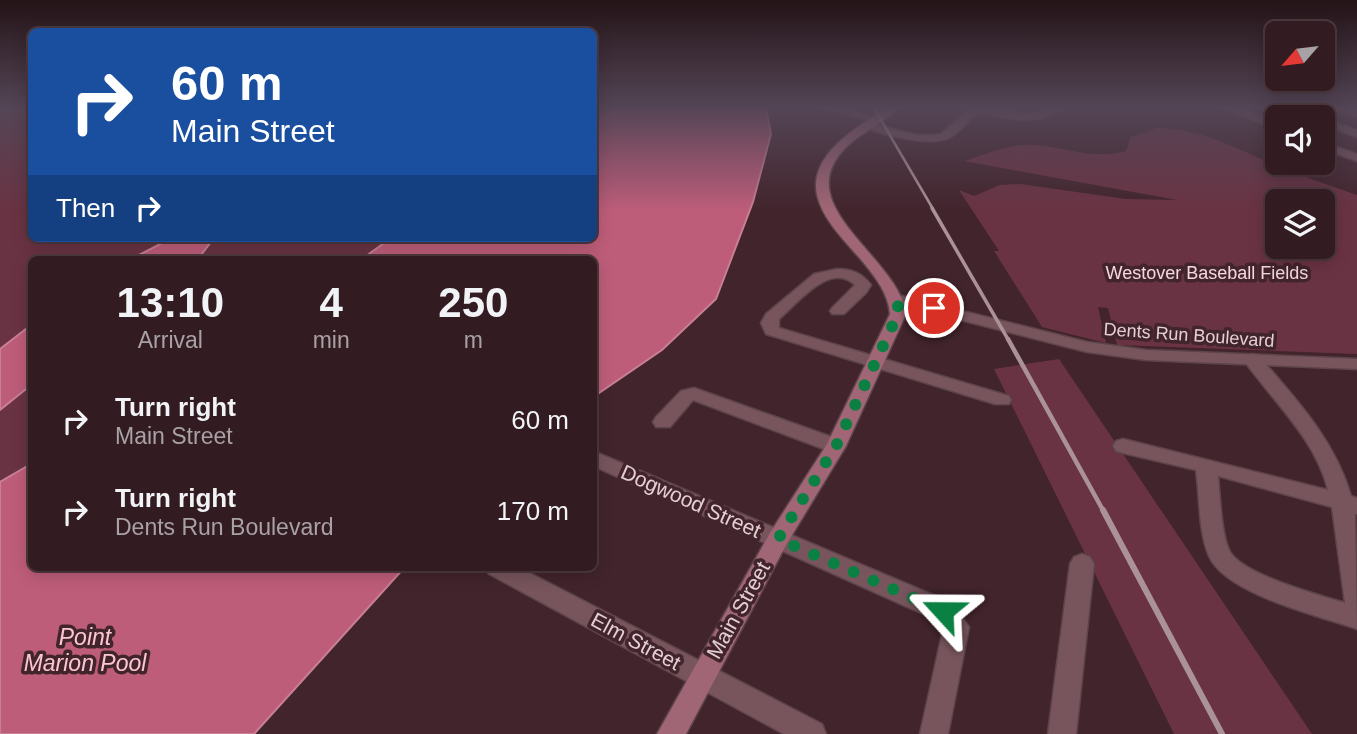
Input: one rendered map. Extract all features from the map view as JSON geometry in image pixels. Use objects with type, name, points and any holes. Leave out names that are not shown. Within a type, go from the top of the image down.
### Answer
[{"type":"main road","points":[[843,142],[829,160],[823,183],[830,212],[898,300]]},
{"type":"main road","name":"Main Street","points":[[671,734],[778,539],[836,446],[898,314],[898,300]]},
{"type":"street","points":[[1335,150],[1357,158]]},
{"type":"street","points":[[881,275],[860,278],[839,273],[818,277],[772,317],[769,323],[772,331],[1002,400]]},
{"type":"street","points":[[838,311],[861,290],[863,285],[860,278]]},
{"type":"street","name":"Dents Run Boulevard","points":[[898,300],[1087,347],[1146,355],[1357,364]]},
{"type":"street","points":[[1252,359],[1327,458],[1349,504],[1350,577],[1357,604]]},
{"type":"street","points":[[663,422],[687,395],[694,394],[836,446]]},
{"type":"street","points":[[1123,446],[1206,465],[1349,504]]},
{"type":"street","name":"Dogwood Street","points":[[597,460],[943,611],[956,627],[934,734]]},
{"type":"street","points":[[1206,465],[1220,555],[1231,569],[1250,580],[1357,618]]},
{"type":"street","points":[[1062,734],[1082,564]]},
{"type":"street","name":"Elm Street","points":[[505,571],[812,734]]},
{"type":"green space","points":[[0,142],[28,142],[28,242],[385,242],[366,256],[28,256],[28,466],[0,482]]},
{"type":"green space","name":"Westover Baseball Fields","points":[[1129,142],[1223,142],[1265,160],[1265,175],[1302,175],[1357,195],[1357,354],[1117,345],[1108,308],[1098,307],[1106,343],[1042,327],[994,251],[999,251],[959,190],[974,196],[1000,185],[1020,184],[1126,199],[1177,200],[964,161],[1025,145],[1091,154],[1126,151]]},
{"type":"green space","points":[[1059,359],[1312,734],[1174,734],[994,369]]},
{"type":"water","points":[[597,142],[769,142],[753,202],[716,299],[662,350],[597,394],[597,256],[366,256],[385,242],[597,242]]},
{"type":"water","points":[[164,242],[211,242],[200,256],[137,256]]},
{"type":"water","points":[[28,327],[28,387],[0,410],[0,349]]},
{"type":"water","name":"Point Marion Pool","points":[[28,466],[28,571],[401,571],[254,734],[0,734],[0,482]]},
{"type":"railway","points":[[894,142],[933,209]]},
{"type":"railway","points":[[932,208],[1009,341]]},
{"type":"railway","points":[[1008,339],[1104,512]]},
{"type":"railway","points":[[1103,510],[1222,734]]},
{"type":"route","points":[[934,308],[898,300],[898,314],[836,446],[778,539],[943,611]]}]
